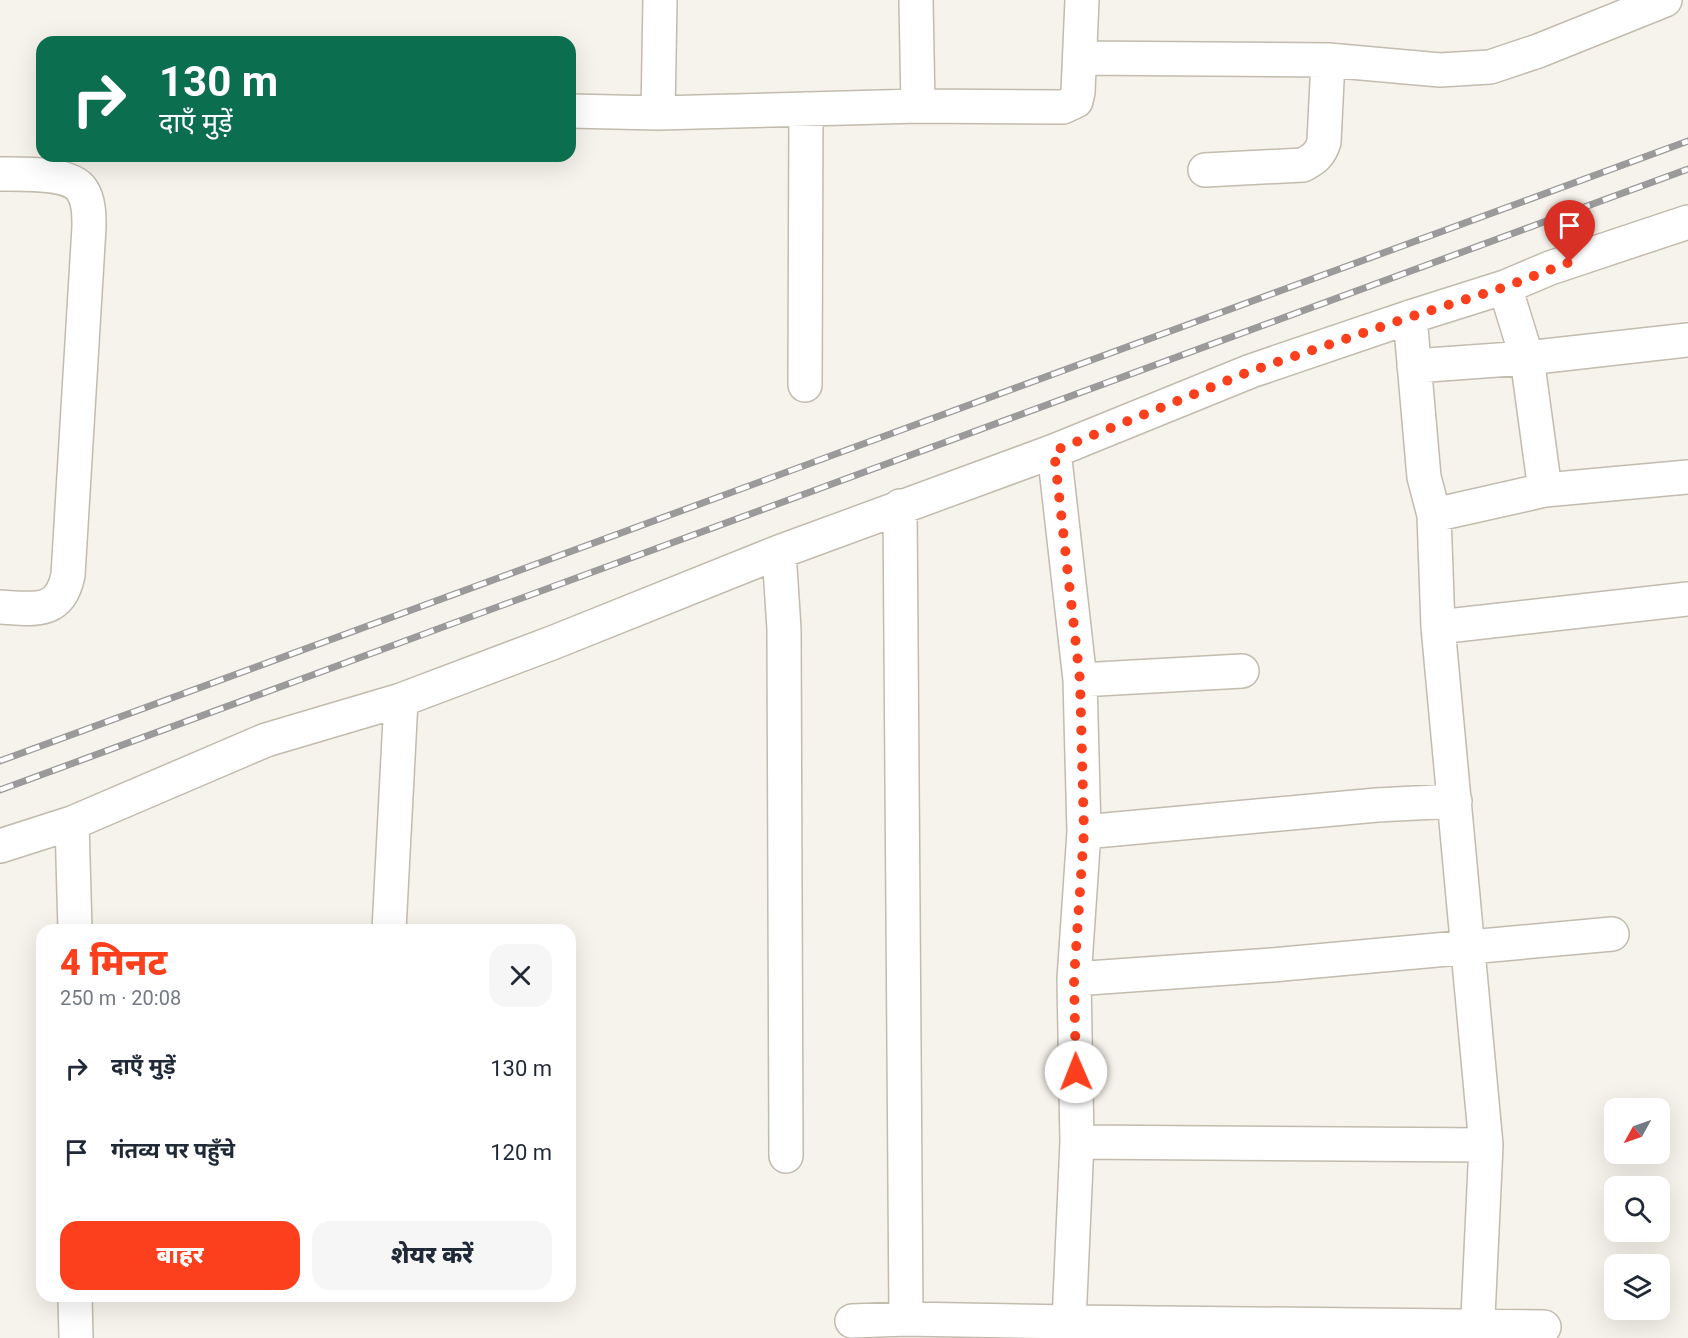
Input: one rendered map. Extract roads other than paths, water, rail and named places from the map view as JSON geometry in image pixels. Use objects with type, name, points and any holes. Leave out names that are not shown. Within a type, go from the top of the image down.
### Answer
[{"type":"street","points":[[658,113],[660,0]]},
{"type":"street","points":[[916,0],[918,106]]},
{"type":"street","points":[[576,111],[658,113],[918,106],[1063,106],[1076,101],[1078,92],[1082,0]]},
{"type":"street","points":[[1081,58],[1328,60],[1440,70],[1490,67],[1538,51],[1665,0]]},
{"type":"street","points":[[1206,170],[1303,165],[1315,158],[1321,152],[1324,142],[1328,60]]},
{"type":"street","points":[[805,385],[806,109]]},
{"type":"street","points":[[0,174],[51,176],[73,182],[81,188],[88,205],[89,227],[68,574],[65,590],[45,607],[33,609],[0,607]]},
{"type":"street","points":[[0,846],[72,823],[266,741],[401,700],[552,643],[779,552],[1054,451],[1251,371],[1505,287],[1550,268],[1688,222]]},
{"type":"street","points":[[1505,287],[1527,357],[1545,490]]},
{"type":"street","points":[[1410,317],[1424,477],[1434,515],[1438,627],[1486,1145],[1477,1332]]},
{"type":"street","points":[[1414,366],[1688,340]]},
{"type":"street","points":[[1054,451],[1080,680],[1084,832],[1074,979],[1077,1142],[1069,1322]]},
{"type":"street","points":[[1434,515],[1545,490],[1688,477]]},
{"type":"street","points":[[900,506],[906,1319]]},
{"type":"street","points":[[779,552],[784,640],[786,1156]]},
{"type":"street","points":[[1438,627],[1688,599]]},
{"type":"street","points":[[1080,680],[1242,671]]},
{"type":"street","points":[[389,924],[401,700]]},
{"type":"street","points":[[1084,832],[1377,805],[1455,801]]},
{"type":"street","points":[[72,823],[75,924]]},
{"type":"street","points":[[1074,979],[1272,965],[1612,934]]},
{"type":"street","points":[[1077,1142],[1486,1145]]},
{"type":"street","points":[[75,1302],[76,1338]]},
{"type":"street","points":[[852,1321],[906,1319],[1477,1332],[1544,1327]]},
{"type":"railway","points":[[0,761],[1688,141]]},
{"type":"railway","points":[[0,790],[1688,169]]}]
